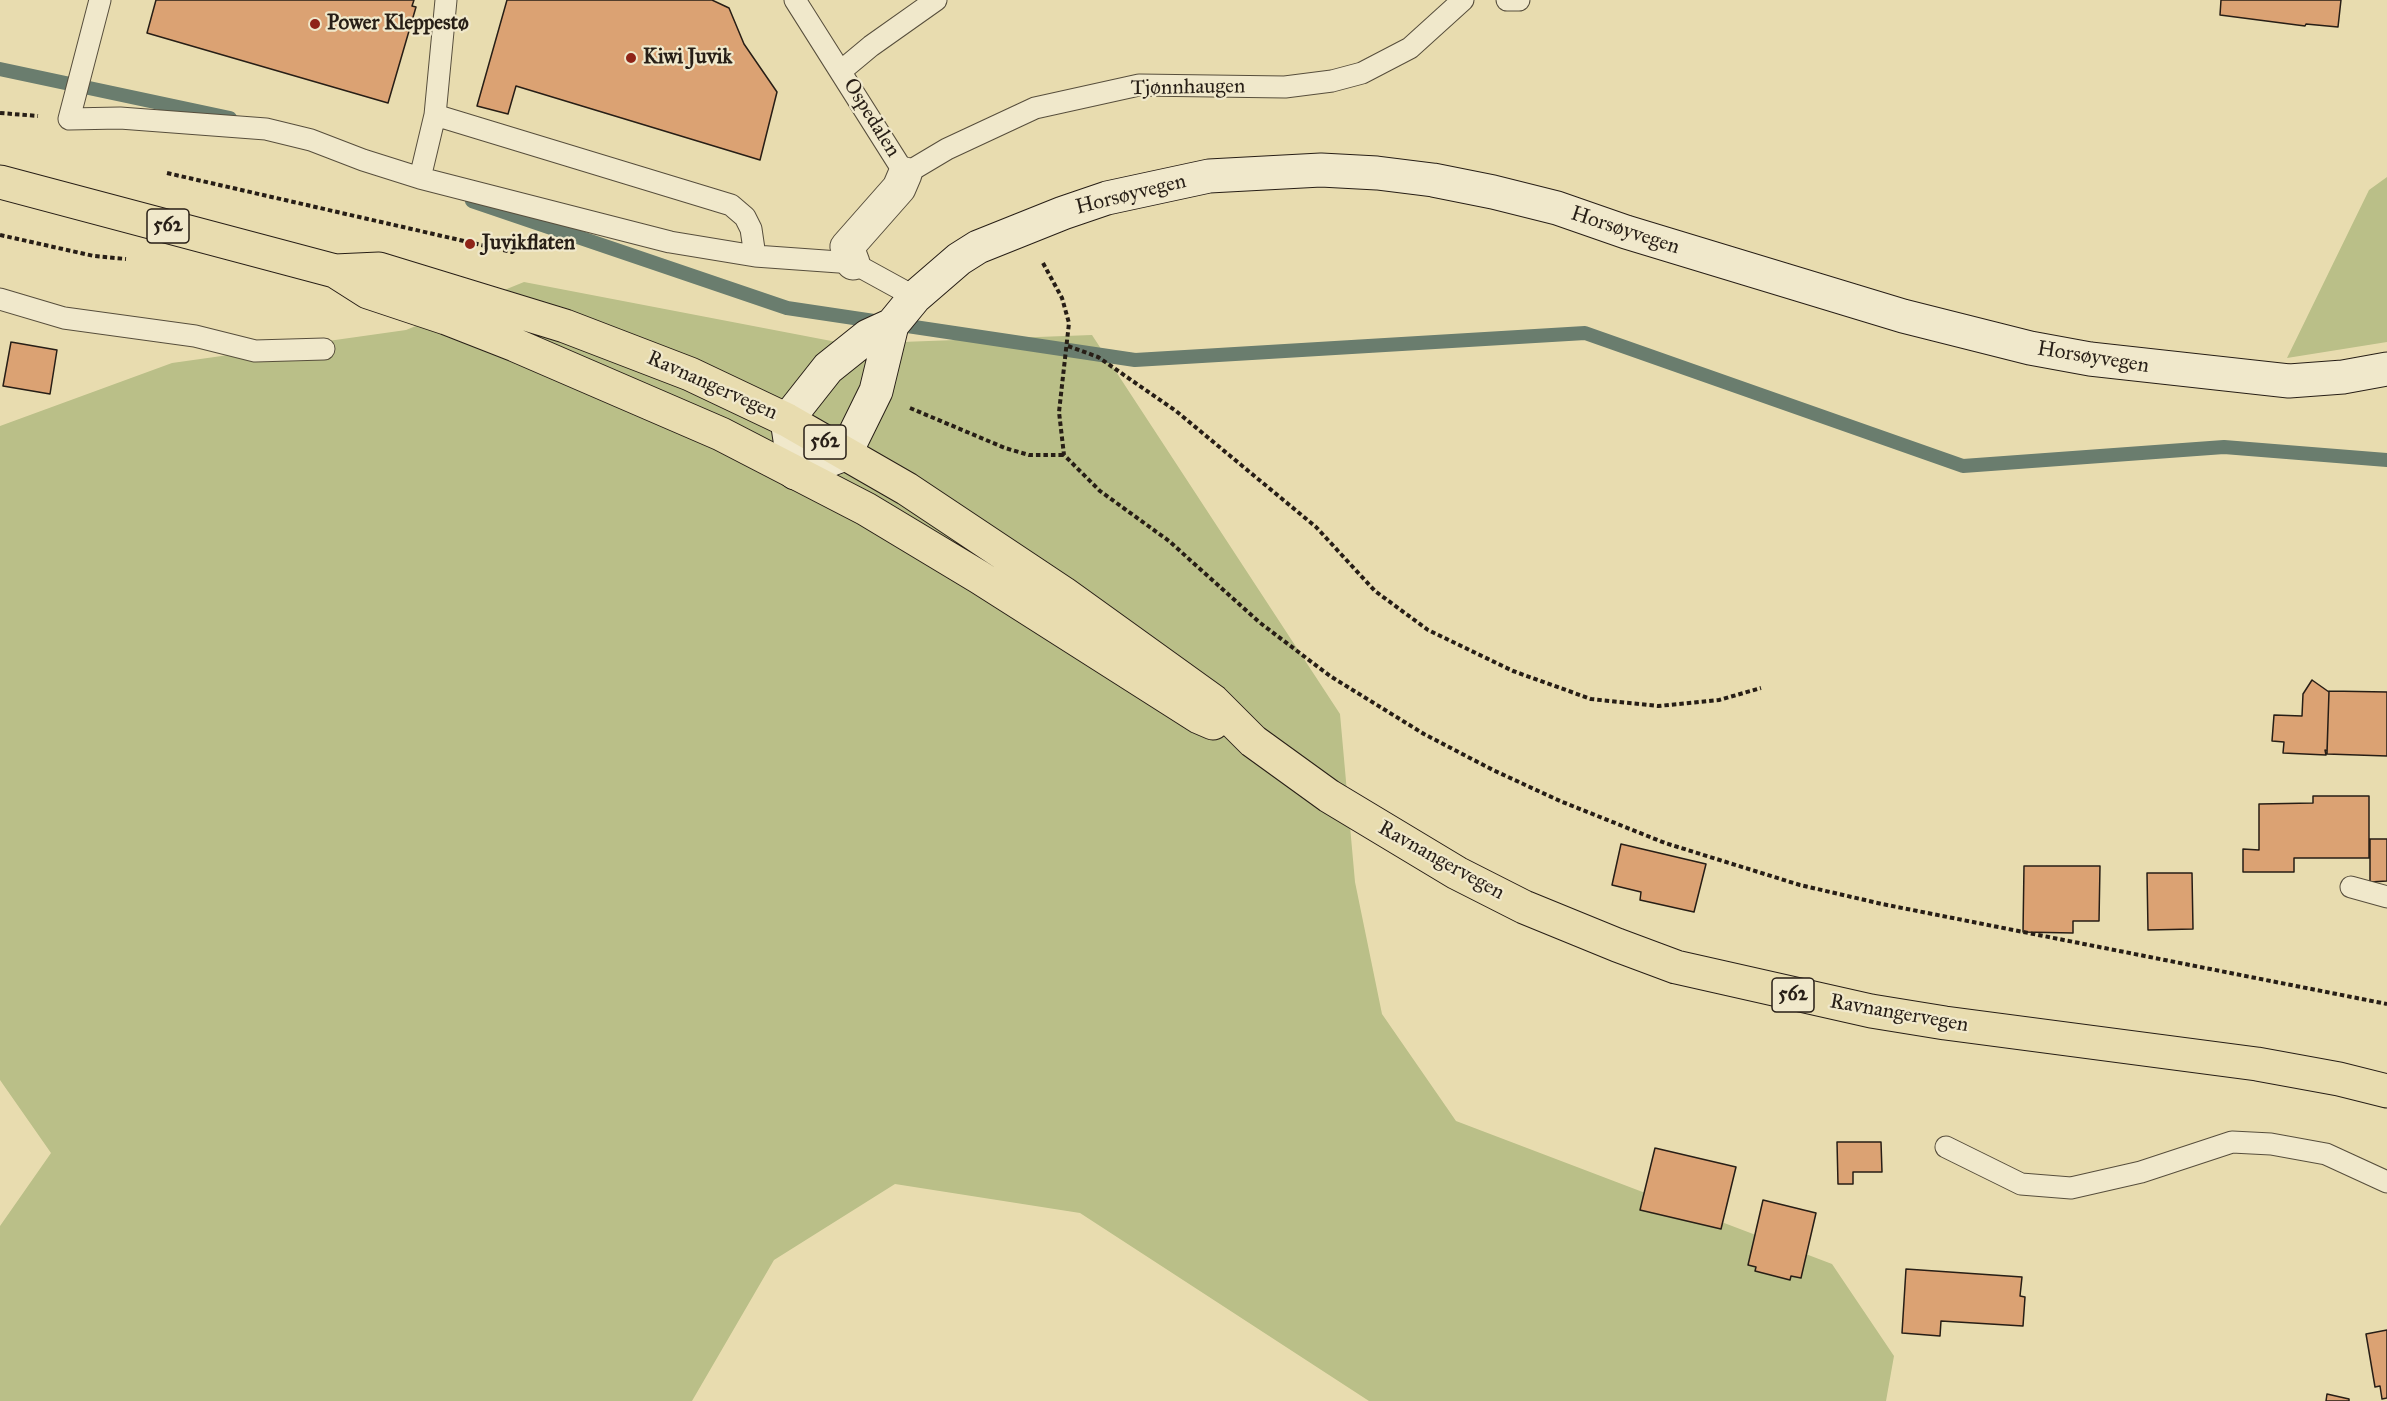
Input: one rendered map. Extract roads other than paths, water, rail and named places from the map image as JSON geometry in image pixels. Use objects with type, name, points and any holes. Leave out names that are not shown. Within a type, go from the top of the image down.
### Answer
[{"type":"main road","name":"Horsøyvegen","points":[[845,454],[876,391],[892,325],[915,297],[969,253],[1063,213],[1107,198],[1209,176],[1321,170],[1377,173],[1443,182],[1557,208],[1626,232],[1846,300],[2030,348],[2157,368],[2289,381],[2343,377],[2387,369]]},
{"type":"main road","name":"Ospedalen","points":[[853,263],[847,247],[899,188],[905,174]]},
{"type":"main road","name":"Ravnangervegen","points":[[0,182],[213,237],[335,272],[368,292],[446,318],[514,345],[710,429],[866,509],[979,577],[1199,717],[1253,741]]},
{"type":"main road","name":"Ravnangervegen","points":[[335,272],[380,269],[565,326],[690,374],[788,420],[953,518],[1063,593],[1213,701],[1253,741],[1329,796],[1457,873],[1524,908],[1676,967],[1871,1011],[2257,1064],[2339,1079],[2387,1091]]},
{"type":"main road","name":"Horsøyvegen","points":[[788,420],[828,368],[868,336],[892,325]]},
{"type":"main road","points":[[788,420],[795,473],[845,454]]},
{"type":"lane","points":[[100,0],[69,119],[120,118],[266,129],[310,140],[420,178],[670,242],[755,255],[853,263],[915,297]]},
{"type":"lane","points":[[420,178],[435,115],[446,0]]},
{"type":"lane","name":"Ospedalen","points":[[795,0],[905,174]]},
{"type":"lane","points":[[841,71],[871,46],[936,0]]},
{"type":"lane","name":"Tjønnhaugen","points":[[905,174],[947,149],[1035,108],[1139,85],[1285,87],[1332,81],[1362,73],[1410,48],[1463,0]]},
{"type":"lane","points":[[435,115],[731,205],[745,217],[751,229],[755,255]]},
{"type":"lane","points":[[0,299],[64,318],[195,336],[255,351],[324,349]]},
{"type":"lane","points":[[2351,887],[2387,897]]},
{"type":"lane","points":[[1946,1147],[2021,1184],[2071,1188],[2141,1172],[2232,1142],[2271,1144],[2326,1154],[2387,1182]]},
{"type":"waterway","points":[[0,69],[230,118]]},
{"type":"waterway","points":[[472,201],[787,308],[1135,360],[1585,333],[1963,466],[2224,447],[2387,460]]},
{"type":"place","name":"Power Kleppestø","points":[[315,24]]},
{"type":"place","name":"Kiwi Juvik","points":[[631,58]]},
{"type":"place","name":"Juvikflaten","points":[[470,244]]}]
